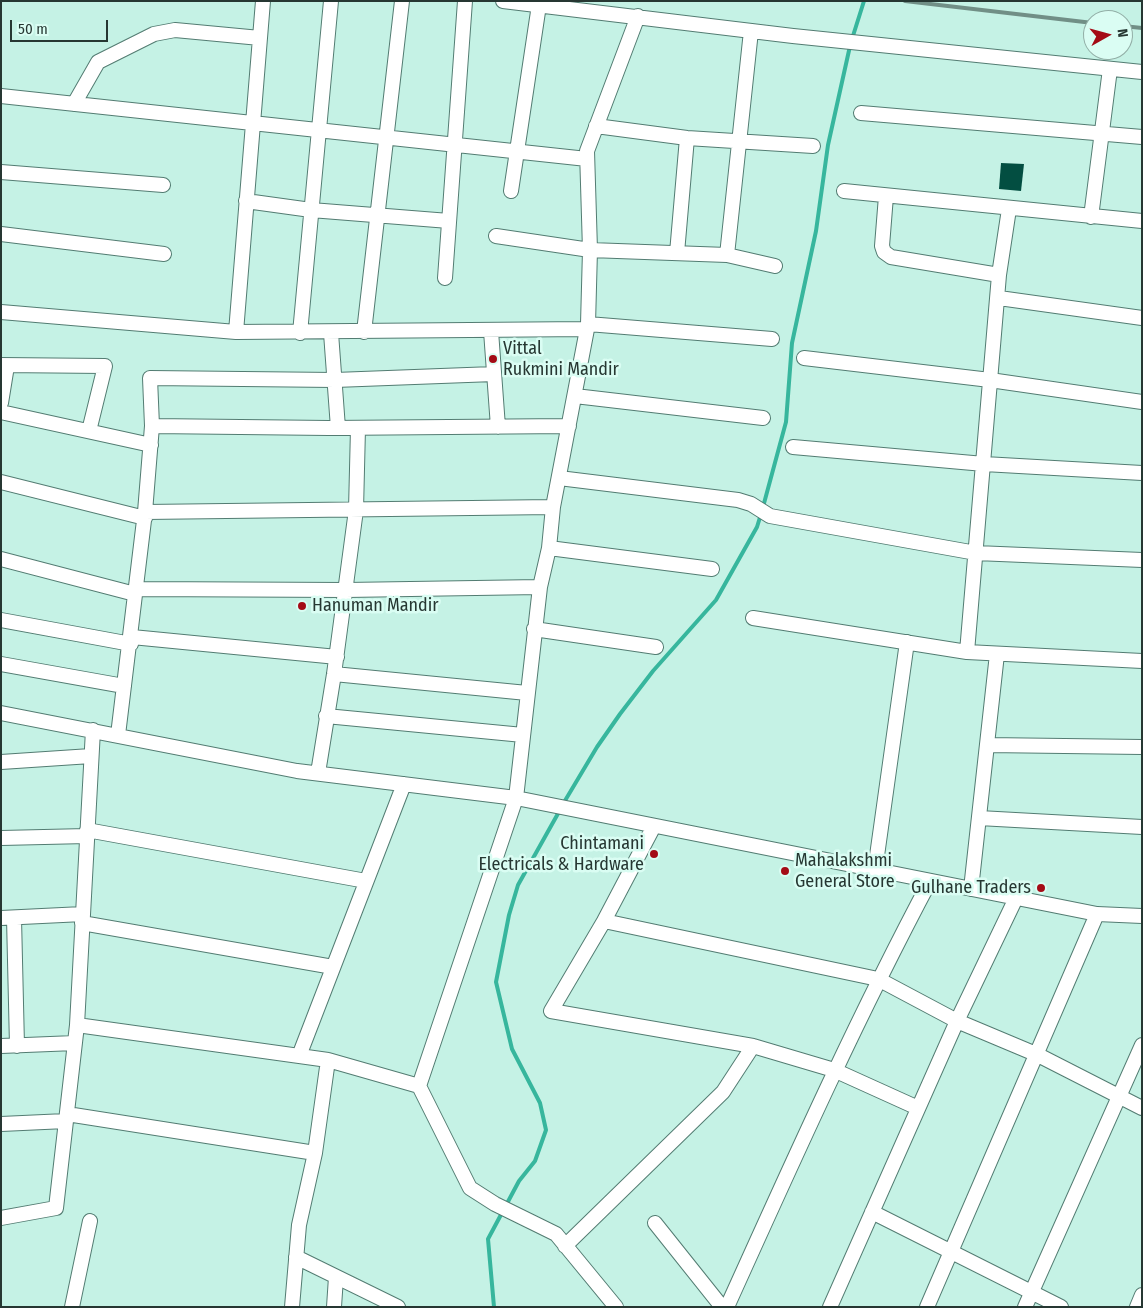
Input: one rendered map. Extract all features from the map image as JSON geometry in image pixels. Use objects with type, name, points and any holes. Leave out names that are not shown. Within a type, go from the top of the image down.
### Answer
[{"type":"street","points":[[236,332],[263,1]]},
{"type":"street","points":[[300,333],[331,1]]},
{"type":"street","points":[[364,332],[402,1]]},
{"type":"street","points":[[445,278],[465,1]]},
{"type":"street","points":[[504,1],[863,44],[1142,72]]},
{"type":"street","points":[[511,191],[539,5]]},
{"type":"street","points":[[616,1307],[556,1234],[495,1204],[470,1188],[419,1086],[516,798],[540,587],[549,548],[559,478],[588,326],[590,250],[587,151],[638,16]]},
{"type":"street","points":[[74,104],[98,62],[154,34],[175,30],[260,38]]},
{"type":"street","points":[[727,255],[750,31]]},
{"type":"street","points":[[1091,217],[1110,69]]},
{"type":"street","points":[[1,96],[385,139],[516,150],[587,159]]},
{"type":"street","points":[[861,113],[1142,137]]},
{"type":"street","points":[[596,126],[687,138],[814,146]]},
{"type":"street","points":[[677,253],[687,138]]},
{"type":"street","points":[[1,172],[163,185]]},
{"type":"street","points":[[844,191],[1009,210],[1142,221]]},
{"type":"street","points":[[886,196],[882,246],[884,252],[890,257],[999,275]]},
{"type":"street","points":[[246,201],[311,210],[449,221]]},
{"type":"street","points":[[967,652],[990,380],[999,298],[999,275],[1009,210]]},
{"type":"street","points":[[1,234],[164,254]]},
{"type":"street","points":[[496,236],[590,250],[727,255],[775,266]]},
{"type":"street","points":[[999,298],[1142,318]]},
{"type":"street","points":[[1,312],[236,332],[491,331],[588,326],[772,339]]},
{"type":"street","points":[[491,331],[498,427]]},
{"type":"street","points":[[332,333],[338,428]]},
{"type":"street","points":[[804,358],[990,380],[1142,402]]},
{"type":"street","points":[[1,403],[4,365],[105,366],[89,431]]},
{"type":"street","points":[[118,735],[145,515],[152,426],[150,378],[335,380],[494,374]]},
{"type":"street","points":[[575,396],[762,418]]},
{"type":"street","points":[[1,412],[151,445]]},
{"type":"street","points":[[152,426],[358,428],[569,426]]},
{"type":"street","points":[[318,774],[337,657],[356,510],[358,428]]},
{"type":"street","points":[[793,447],[984,464],[1142,473]]},
{"type":"street","points":[[559,478],[738,500],[751,504],[770,516],[976,553],[1142,560]]},
{"type":"street","points":[[2,484],[145,515],[554,507]]},
{"type":"street","points":[[549,548],[712,569]]},
{"type":"street","points":[[1,559],[135,591],[540,587]]},
{"type":"street","points":[[753,618],[967,652],[1142,661]]},
{"type":"street","points":[[1,620],[131,640],[337,657]]},
{"type":"street","points":[[534,629],[656,647]]},
{"type":"street","points":[[875,870],[906,642]]},
{"type":"street","points":[[971,889],[997,654]]},
{"type":"street","points":[[1,664],[124,686]]},
{"type":"street","points":[[334,674],[527,693]]},
{"type":"street","points":[[1,713],[318,774],[516,798],[1097,914],[1142,916]]},
{"type":"street","points":[[326,716],[523,734]]},
{"type":"street","points":[[1,1218],[56,1208],[77,1025],[92,730]]},
{"type":"street","points":[[987,745],[1142,747]]},
{"type":"street","points":[[1,762],[91,756]]},
{"type":"street","points":[[299,1056],[404,784]]},
{"type":"street","points":[[979,818],[1142,826]]},
{"type":"street","points":[[654,826],[604,921],[552,1011],[753,1046],[834,1070],[918,1108]]},
{"type":"street","points":[[1,838],[87,832],[366,881]]},
{"type":"street","points":[[727,1307],[834,1070],[878,979],[930,881]]},
{"type":"street","points":[[830,1307],[957,1021],[1016,898]]},
{"type":"street","points":[[927,1307],[1038,1055],[1097,914]]},
{"type":"street","points":[[17,1046],[8,918],[83,919],[333,967]]},
{"type":"street","points":[[604,921],[878,979],[957,1021],[1038,1055],[1142,1108]]},
{"type":"street","points":[[77,1025],[328,1060],[419,1086]]},
{"type":"street","points":[[1,1046],[75,1043]]},
{"type":"street","points":[[1025,1307],[1142,1045]]},
{"type":"street","points":[[565,1246],[723,1092],[753,1046]]},
{"type":"street","points":[[292,1307],[299,1225],[315,1153],[328,1060]]},
{"type":"street","points":[[1,1124],[66,1117],[315,1153]]},
{"type":"street","points":[[872,1212],[1061,1307]]},
{"type":"street","points":[[72,1307],[90,1220]]},
{"type":"street","points":[[655,1223],[722,1307]]},
{"type":"street","points":[[296,1257],[379,1302],[398,1307]]},
{"type":"street","points":[[334,1307],[336,1277]]},
{"type":"street","points":[[1137,1307],[1142,1295]]},
{"type":"building","points":[[1001,163],[1024,164],[1021,191],[999,189]]},
{"type":"waterway","points":[[852,39],[864,1]]},
{"type":"waterway","points":[[763,507],[786,422],[792,343],[816,231],[828,145],[850,46]]},
{"type":"waterway","points":[[563,804],[597,747],[620,714],[653,671],[716,600],[757,527],[761,514]]},
{"type":"waterway","points":[[494,1307],[488,1239],[519,1181],[535,1161],[546,1130],[540,1103],[512,1049],[496,982],[509,915],[518,885],[560,810]]},
{"type":"railway","points":[[905,1],[1083,22]]},
{"type":"railway","points":[[1133,27],[1142,28]]},
{"type":"place","name":"Vittal Rukmini Mandir","points":[[493,359]]},
{"type":"place","name":"Hanuman Mandir","points":[[302,606]]},
{"type":"place","name":"Chintamani Electricals & Hardware","points":[[654,854]]},
{"type":"place","name":"Mahalakshmi General Store","points":[[785,871]]},
{"type":"place","name":"Gulhane Traders","points":[[1041,888]]}]
